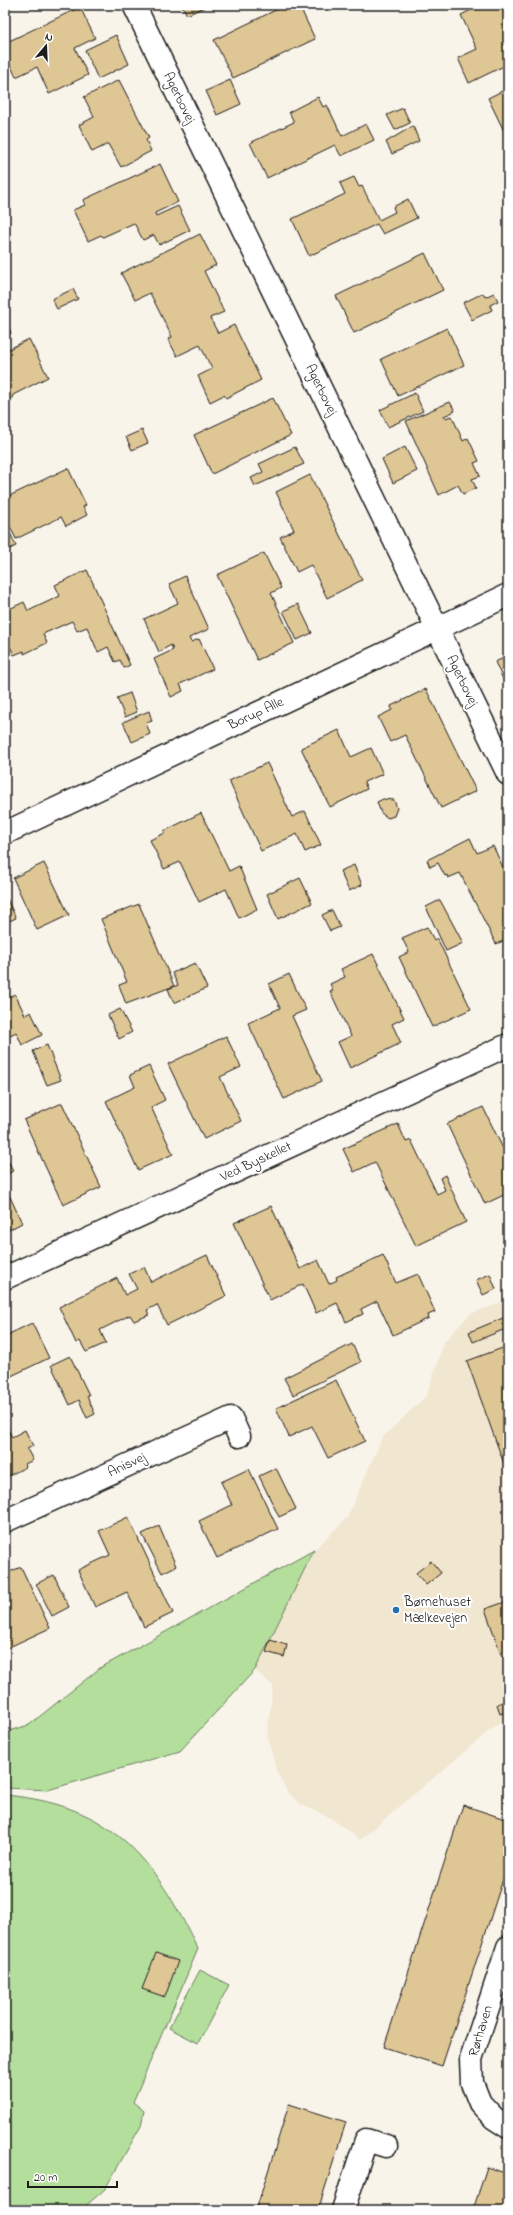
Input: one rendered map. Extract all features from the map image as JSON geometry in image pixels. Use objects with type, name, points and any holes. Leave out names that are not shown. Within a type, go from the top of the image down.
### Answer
[{"type":"street","name":"Agerbovej","points":[[134,5],[508,774]]},
{"type":"street","name":"Borup Alle","points":[[5,833],[508,596]]},
{"type":"street","name":"Ved Byskellet","points":[[5,1278],[508,1045]]},
{"type":"street","name":"Anisvej","points":[[5,1521],[231,1418],[240,1436]]},
{"type":"street","name":"Rørhaven","points":[[508,1947],[471,2059],[472,2083],[480,2103],[494,2118],[508,2127]]},
{"type":"street","points":[[343,2210],[366,2140],[386,2146]]},
{"type":"shaded area","name":"Børnehuset Mælkevejen","points":[[508,1300],[508,1715],[360,1840],[331,1818],[302,1805],[288,1793],[276,1771],[267,1732],[273,1686],[255,1670],[314,1550],[347,1518],[382,1438],[427,1395],[444,1342],[470,1314]]},
{"type":"green space","points":[[314,1550],[255,1670],[180,1751],[48,1790],[5,1788],[5,1732],[29,1725],[100,1668]]},
{"type":"green space","points":[[5,1795],[42,1801],[74,1810],[102,1824],[125,1841],[146,1862],[164,1888],[181,1916],[198,1949],[133,2102],[144,2111],[141,2126],[105,2189],[81,2210],[5,2210]]},
{"type":"green space","points":[[200,1970],[229,1985],[198,2043],[169,2028]]},
{"type":"building","points":[[182,5],[209,5],[187,15]]},
{"type":"building","points":[[286,5],[299,5],[315,39],[233,78],[214,40]]},
{"type":"building","points":[[481,5],[508,5],[508,12],[504,14],[508,22],[508,64],[469,83],[458,58],[477,49],[461,15]]},
{"type":"building","points":[[80,7],[95,38],[75,48],[88,75],[49,94],[37,67],[16,77],[5,54],[5,43]]},
{"type":"building","points":[[116,35],[129,64],[98,79],[85,50]]},
{"type":"building","points":[[119,80],[149,138],[146,140],[151,151],[121,167],[108,144],[92,152],[79,125],[94,117],[84,97]]},
{"type":"building","points":[[230,80],[241,104],[217,115],[206,91]]},
{"type":"building","points":[[508,88],[508,129],[504,131],[488,98]]},
{"type":"building","points":[[318,97],[323,107],[327,105],[342,136],[366,124],[374,140],[341,156],[335,145],[267,178],[250,143],[294,122],[289,112]]},
{"type":"building","points":[[403,108],[410,123],[395,130],[387,115]]},
{"type":"building","points":[[413,126],[419,141],[392,154],[386,142]]},
{"type":"building","points":[[160,164],[178,202],[155,213],[156,216],[178,206],[190,230],[159,245],[154,235],[143,240],[134,223],[103,237],[101,235],[88,241],[73,210],[85,205],[83,200]]},
{"type":"building","points":[[354,177],[359,187],[362,186],[379,220],[395,212],[393,207],[408,199],[417,218],[383,234],[377,224],[309,256],[292,219],[345,194],[340,183]]},
{"type":"building","points":[[200,234],[216,265],[204,271],[224,312],[210,318],[218,333],[234,325],[261,380],[226,398],[224,395],[210,402],[198,376],[212,369],[200,345],[177,356],[168,339],[172,337],[150,293],[135,300],[121,273]]},
{"type":"building","points":[[425,253],[443,290],[354,333],[336,296]]},
{"type":"building","points":[[73,289],[78,299],[57,309],[52,299]]},
{"type":"building","points":[[483,293],[485,297],[494,293],[498,301],[490,305],[492,310],[472,320],[463,303]]},
{"type":"building","points":[[5,321],[11,333],[5,336]]},
{"type":"building","points":[[447,328],[464,365],[398,396],[381,359]]},
{"type":"building","points":[[29,339],[48,377],[13,395],[11,401],[5,403],[5,351]]},
{"type":"building","points":[[508,373],[508,384],[504,375]]},
{"type":"building","points":[[415,393],[423,411],[388,427],[380,410]]},
{"type":"building","points":[[273,398],[291,435],[212,474],[194,435]]},
{"type":"building","points":[[450,402],[455,411],[444,416],[445,418],[452,416],[463,441],[468,438],[479,461],[474,463],[480,476],[472,479],[476,488],[463,494],[458,485],[439,495],[406,421]]},
{"type":"building","points":[[142,430],[148,443],[132,450],[126,437]]},
{"type":"building","points":[[295,447],[304,464],[255,486],[251,478],[263,472],[259,464]]},
{"type":"building","points":[[405,447],[417,471],[393,483],[382,459]]},
{"type":"building","points":[[68,468],[86,505],[83,507],[87,515],[66,526],[61,517],[16,539],[5,516],[5,498]]},
{"type":"building","points":[[310,475],[362,580],[327,598],[311,565],[297,572],[280,537],[294,530],[276,492]]},
{"type":"building","points":[[5,522],[16,546],[5,551]]},
{"type":"building","points":[[264,553],[281,588],[271,593],[294,643],[257,660],[217,575]]},
{"type":"building","points":[[87,570],[130,665],[124,668],[120,660],[115,662],[108,647],[98,652],[87,627],[77,631],[72,621],[43,634],[47,643],[24,654],[24,651],[14,655],[5,636],[5,611],[24,602],[28,611],[60,596],[55,585]]},
{"type":"building","points":[[185,576],[209,629],[189,638],[191,642],[199,639],[213,669],[180,684],[183,691],[171,697],[154,659],[173,650],[171,645],[159,652],[144,619],[178,603],[169,584]]},
{"type":"building","points":[[298,604],[312,633],[297,640],[283,611]]},
{"type":"building","points":[[508,656],[508,690],[495,662]]},
{"type":"building","points":[[426,689],[476,791],[441,808],[405,735],[390,742],[378,717],[392,710],[391,706]]},
{"type":"building","points":[[130,693],[137,712],[125,717],[117,698]]},
{"type":"building","points":[[149,711],[152,721],[146,723],[150,734],[132,742],[123,722]]},
{"type":"building","points":[[339,730],[351,757],[371,748],[383,774],[364,782],[367,789],[330,807],[301,748]]},
{"type":"building","points":[[267,763],[292,817],[305,811],[321,845],[305,852],[297,834],[261,851],[229,781]]},
{"type":"building","points":[[383,799],[394,800],[397,808],[394,816],[388,818],[381,813],[377,802]]},
{"type":"building","points":[[201,813],[229,871],[239,866],[257,909],[239,918],[226,889],[199,902],[180,862],[164,869],[150,840],[165,833],[164,831]]},
{"type":"building","points":[[470,838],[477,853],[493,846],[508,878],[508,939],[496,944],[460,873],[448,878],[447,875],[445,876],[438,863],[430,867],[427,860]]},
{"type":"building","points":[[44,863],[69,915],[37,930],[13,878]]},
{"type":"building","points":[[354,865],[362,885],[349,891],[340,871]]},
{"type":"building","points":[[300,878],[312,903],[278,919],[267,894]]},
{"type":"building","points":[[5,895],[16,918],[5,923]]},
{"type":"building","points":[[440,900],[463,943],[446,951],[426,907]]},
{"type":"building","points":[[139,904],[174,986],[126,1004],[119,985],[127,982],[101,919]]},
{"type":"building","points":[[332,910],[340,927],[330,931],[322,915]]},
{"type":"building","points":[[427,927],[434,940],[437,938],[471,1009],[432,1027],[399,957],[409,952],[402,938]]},
{"type":"building","points":[[373,954],[404,1018],[392,1024],[401,1043],[350,1068],[338,1042],[351,1036],[330,991],[333,990],[330,984],[345,977],[341,969]]},
{"type":"building","points":[[195,963],[207,988],[174,1003],[168,989],[178,985],[172,973]]},
{"type":"building","points":[[289,974],[306,1010],[292,1016],[322,1081],[284,1099],[248,1023],[280,1008],[269,984]]},
{"type":"building","points":[[15,994],[25,1015],[31,1012],[42,1035],[22,1045],[16,1032],[5,1038],[5,999]]},
{"type":"building","points":[[120,1009],[132,1032],[119,1039],[108,1015]]},
{"type":"building","points":[[226,1036],[241,1067],[220,1077],[241,1121],[204,1139],[168,1064]]},
{"type":"building","points":[[47,1045],[61,1080],[47,1085],[33,1051]]},
{"type":"building","points":[[149,1066],[165,1100],[151,1107],[173,1154],[138,1170],[106,1101],[135,1087],[130,1075]]},
{"type":"building","points":[[62,1103],[101,1187],[63,1205],[24,1120]]},
{"type":"building","points":[[483,1107],[508,1159],[508,1193],[485,1204],[447,1124]]},
{"type":"building","points":[[398,1124],[406,1142],[411,1140],[437,1194],[445,1190],[440,1178],[445,1175],[466,1222],[416,1246],[375,1162],[354,1172],[343,1149]]},
{"type":"building","points":[[5,1154],[13,1171],[5,1175]]},
{"type":"building","points":[[5,1186],[22,1223],[5,1232]]},
{"type":"building","points":[[271,1206],[300,1269],[318,1260],[329,1284],[337,1280],[336,1277],[383,1255],[396,1283],[418,1274],[435,1312],[428,1315],[429,1318],[393,1335],[377,1301],[361,1309],[363,1314],[346,1322],[337,1303],[316,1313],[303,1284],[270,1300],[234,1223]]},
{"type":"building","points":[[207,1255],[226,1296],[167,1325],[157,1305],[147,1310],[149,1315],[134,1321],[130,1315],[100,1330],[106,1343],[86,1352],[80,1341],[76,1343],[59,1307],[117,1278],[125,1295],[137,1289],[129,1274],[144,1267],[151,1282]]},
{"type":"building","points":[[490,1274],[496,1289],[483,1295],[476,1280]]},
{"type":"building","points":[[508,1316],[508,1328],[473,1342],[469,1332]]},
{"type":"building","points":[[32,1323],[49,1358],[5,1379],[5,1336]]},
{"type":"building","points":[[352,1344],[361,1362],[293,1395],[284,1378]]},
{"type":"building","points":[[508,1346],[508,1475],[467,1361]]},
{"type":"building","points":[[70,1356],[89,1395],[87,1396],[95,1414],[87,1418],[79,1400],[70,1405],[51,1365]]},
{"type":"building","points":[[336,1380],[365,1441],[328,1458],[312,1426],[289,1437],[276,1408]]},
{"type":"building","points":[[5,1424],[12,1437],[25,1430],[33,1446],[27,1449],[33,1460],[25,1464],[26,1467],[8,1476],[5,1470]]},
{"type":"building","points":[[276,1468],[296,1509],[279,1517],[259,1476]]},
{"type":"building","points":[[249,1469],[278,1529],[217,1558],[199,1521],[232,1505],[221,1482]]},
{"type":"building","points":[[128,1517],[173,1613],[144,1627],[127,1592],[95,1607],[78,1570],[110,1555],[99,1531]]},
{"type":"building","points":[[159,1526],[176,1566],[162,1573],[142,1534]]},
{"type":"building","points":[[431,1561],[441,1573],[426,1585],[416,1573]]},
{"type":"building","points":[[21,1567],[50,1628],[5,1649],[5,1574]]},
{"type":"building","points":[[54,1575],[69,1607],[52,1616],[36,1584]]},
{"type":"building","points":[[508,1601],[508,1654],[502,1657],[485,1609]]},
{"type":"building","points":[[270,1640],[287,1645],[284,1657],[266,1652]]},
{"type":"building","points":[[508,1700],[508,1711],[500,1714],[497,1704]]},
{"type":"building","points":[[463,1805],[508,1820],[508,1864],[442,2066],[384,2047]]},
{"type":"building","points":[[156,1953],[178,1961],[165,1997],[142,1989]]},
{"type":"building","points":[[289,2104],[346,2122],[318,2210],[256,2210]]},
{"type":"building","points":[[487,2167],[508,2174],[508,2210],[473,2210]]},
{"type":"place","name":"Børnehuset Mælkevejen","points":[[396,1610]]}]
